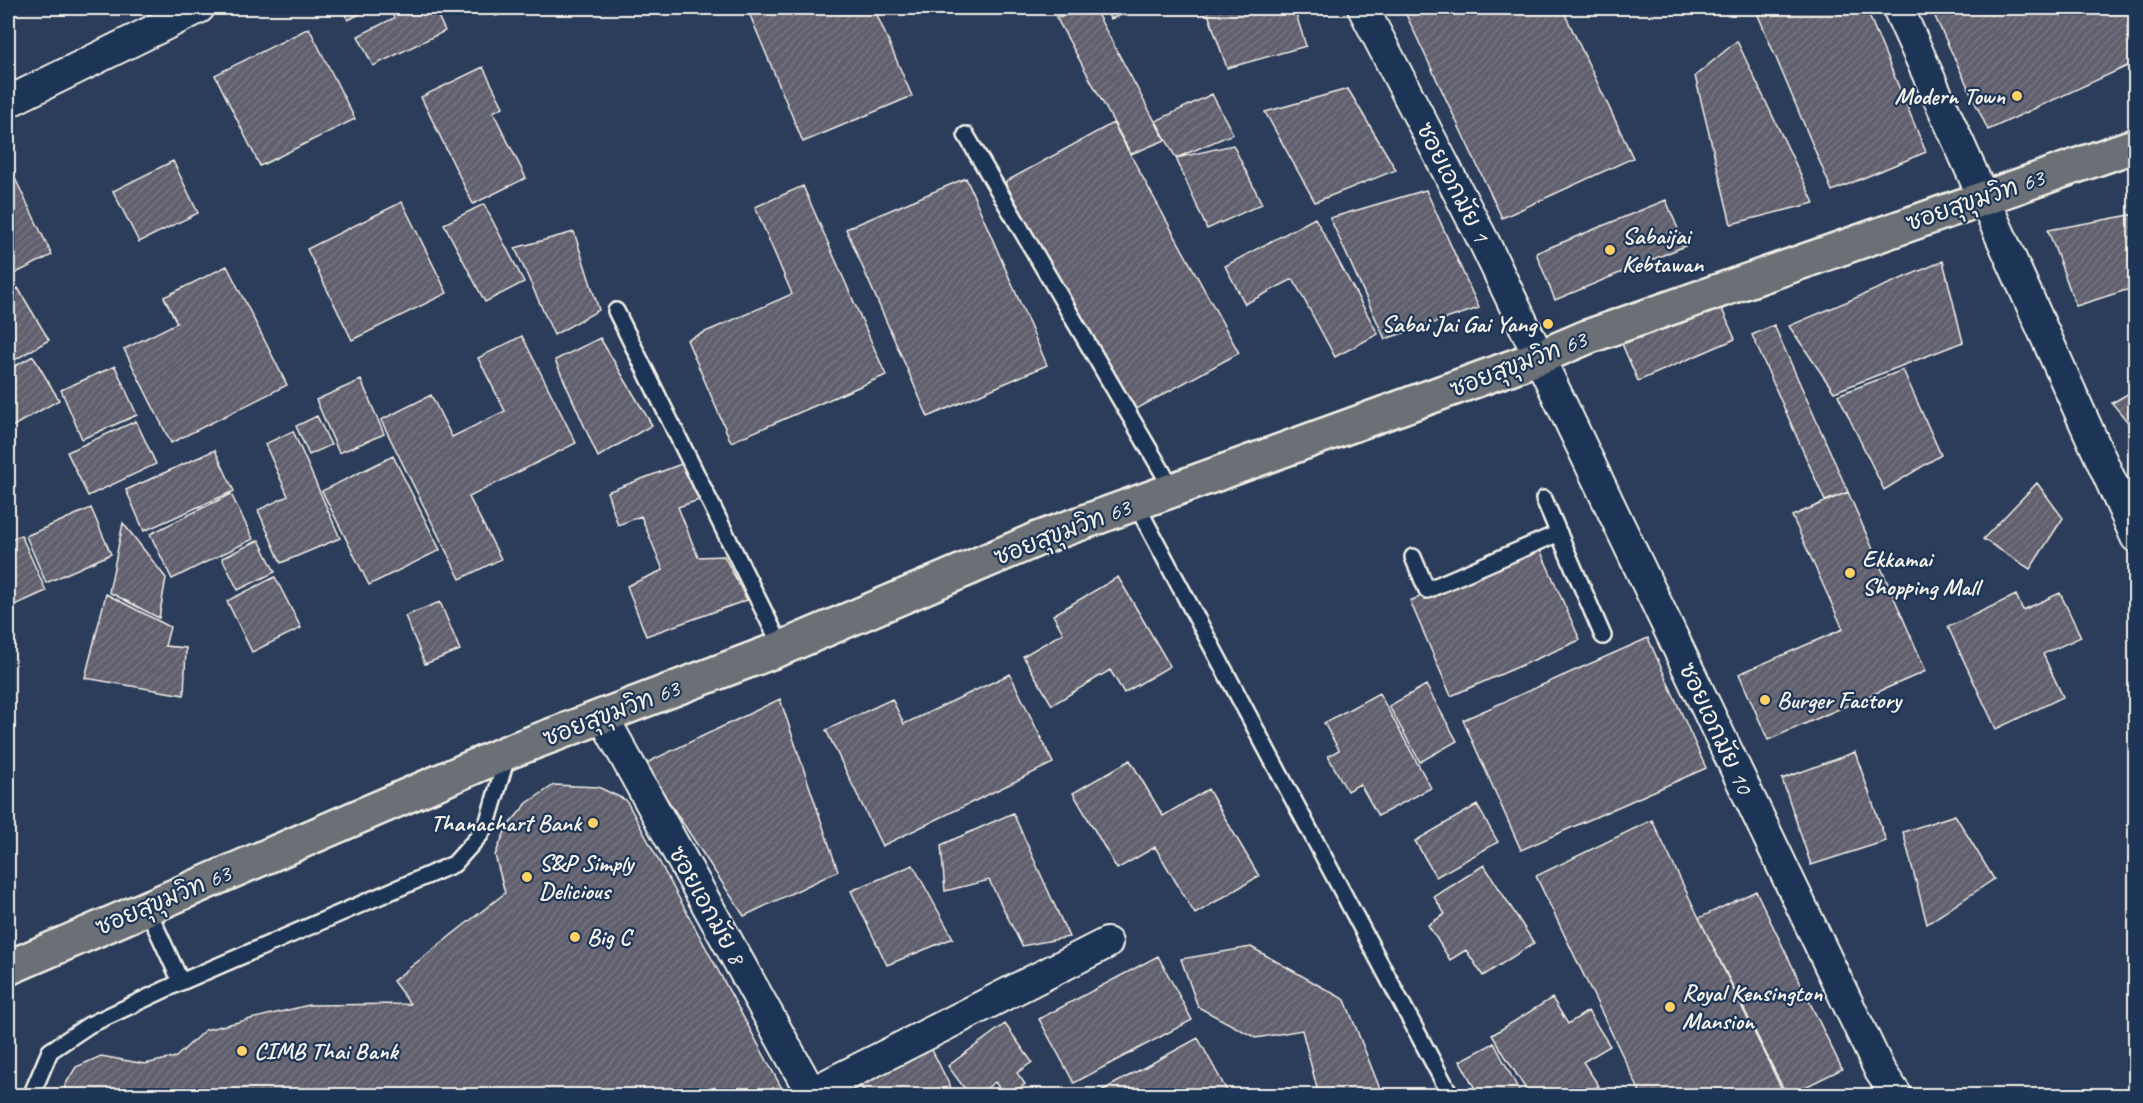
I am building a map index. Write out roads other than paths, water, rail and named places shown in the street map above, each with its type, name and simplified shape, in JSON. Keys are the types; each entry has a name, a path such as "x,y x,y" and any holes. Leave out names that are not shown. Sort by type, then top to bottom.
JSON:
{"main road":[{"name":"ซอยสุขุมวิท 63","path":"8,968 146,906 508,752 782,648 1040,538 1540,357 1587,337 1983,196 2136,145"}],"street":[{"path":"8,102 199,8"},
{"name":"ซอยเอกมัย 1","path":"1363,8 1485,244 1540,357"},
{"path":"1898,8 2136,537"},
{"name":"ซอยเอกมัย 10","path":"1540,357 1880,1071 1897,1095"},
{"name":"ซอยเอกมัย 8","path":"602,715 812,1094"},
{"path":"812,1094 1107,942"}],"lane":[{"path":"966,135 1173,490"},
{"path":"616,311 782,648"},
{"path":"1545,499 1603,636"},
{"path":"1136,504 1451,1095"},
{"path":"1413,557 1427,590 1559,533"},
{"path":"31,1095 50,1052 89,1025 181,982 454,864 480,835 488,821 508,752"},
{"path":"146,906 181,982"}],"place":[{"name":"Modern Town","path":"2017,96"},
{"name":"Sabaijai Kebtawan","path":"1610,250"},
{"name":"Sabai Jai Gai Yang","path":"1548,324"},
{"name":"Ekkamai Shopping Mall","path":"1850,573"},
{"name":"Burger Factory","path":"1765,700"},
{"name":"Thanachart Bank","path":"593,823"},
{"name":"S&P Simply Delicious","path":"527,877"},
{"name":"Big C","path":"575,937"},
{"name":"Royal Kensington Mansion","path":"1670,1007"},
{"name":"CIMB Thai Bank","path":"242,1051"}]}
